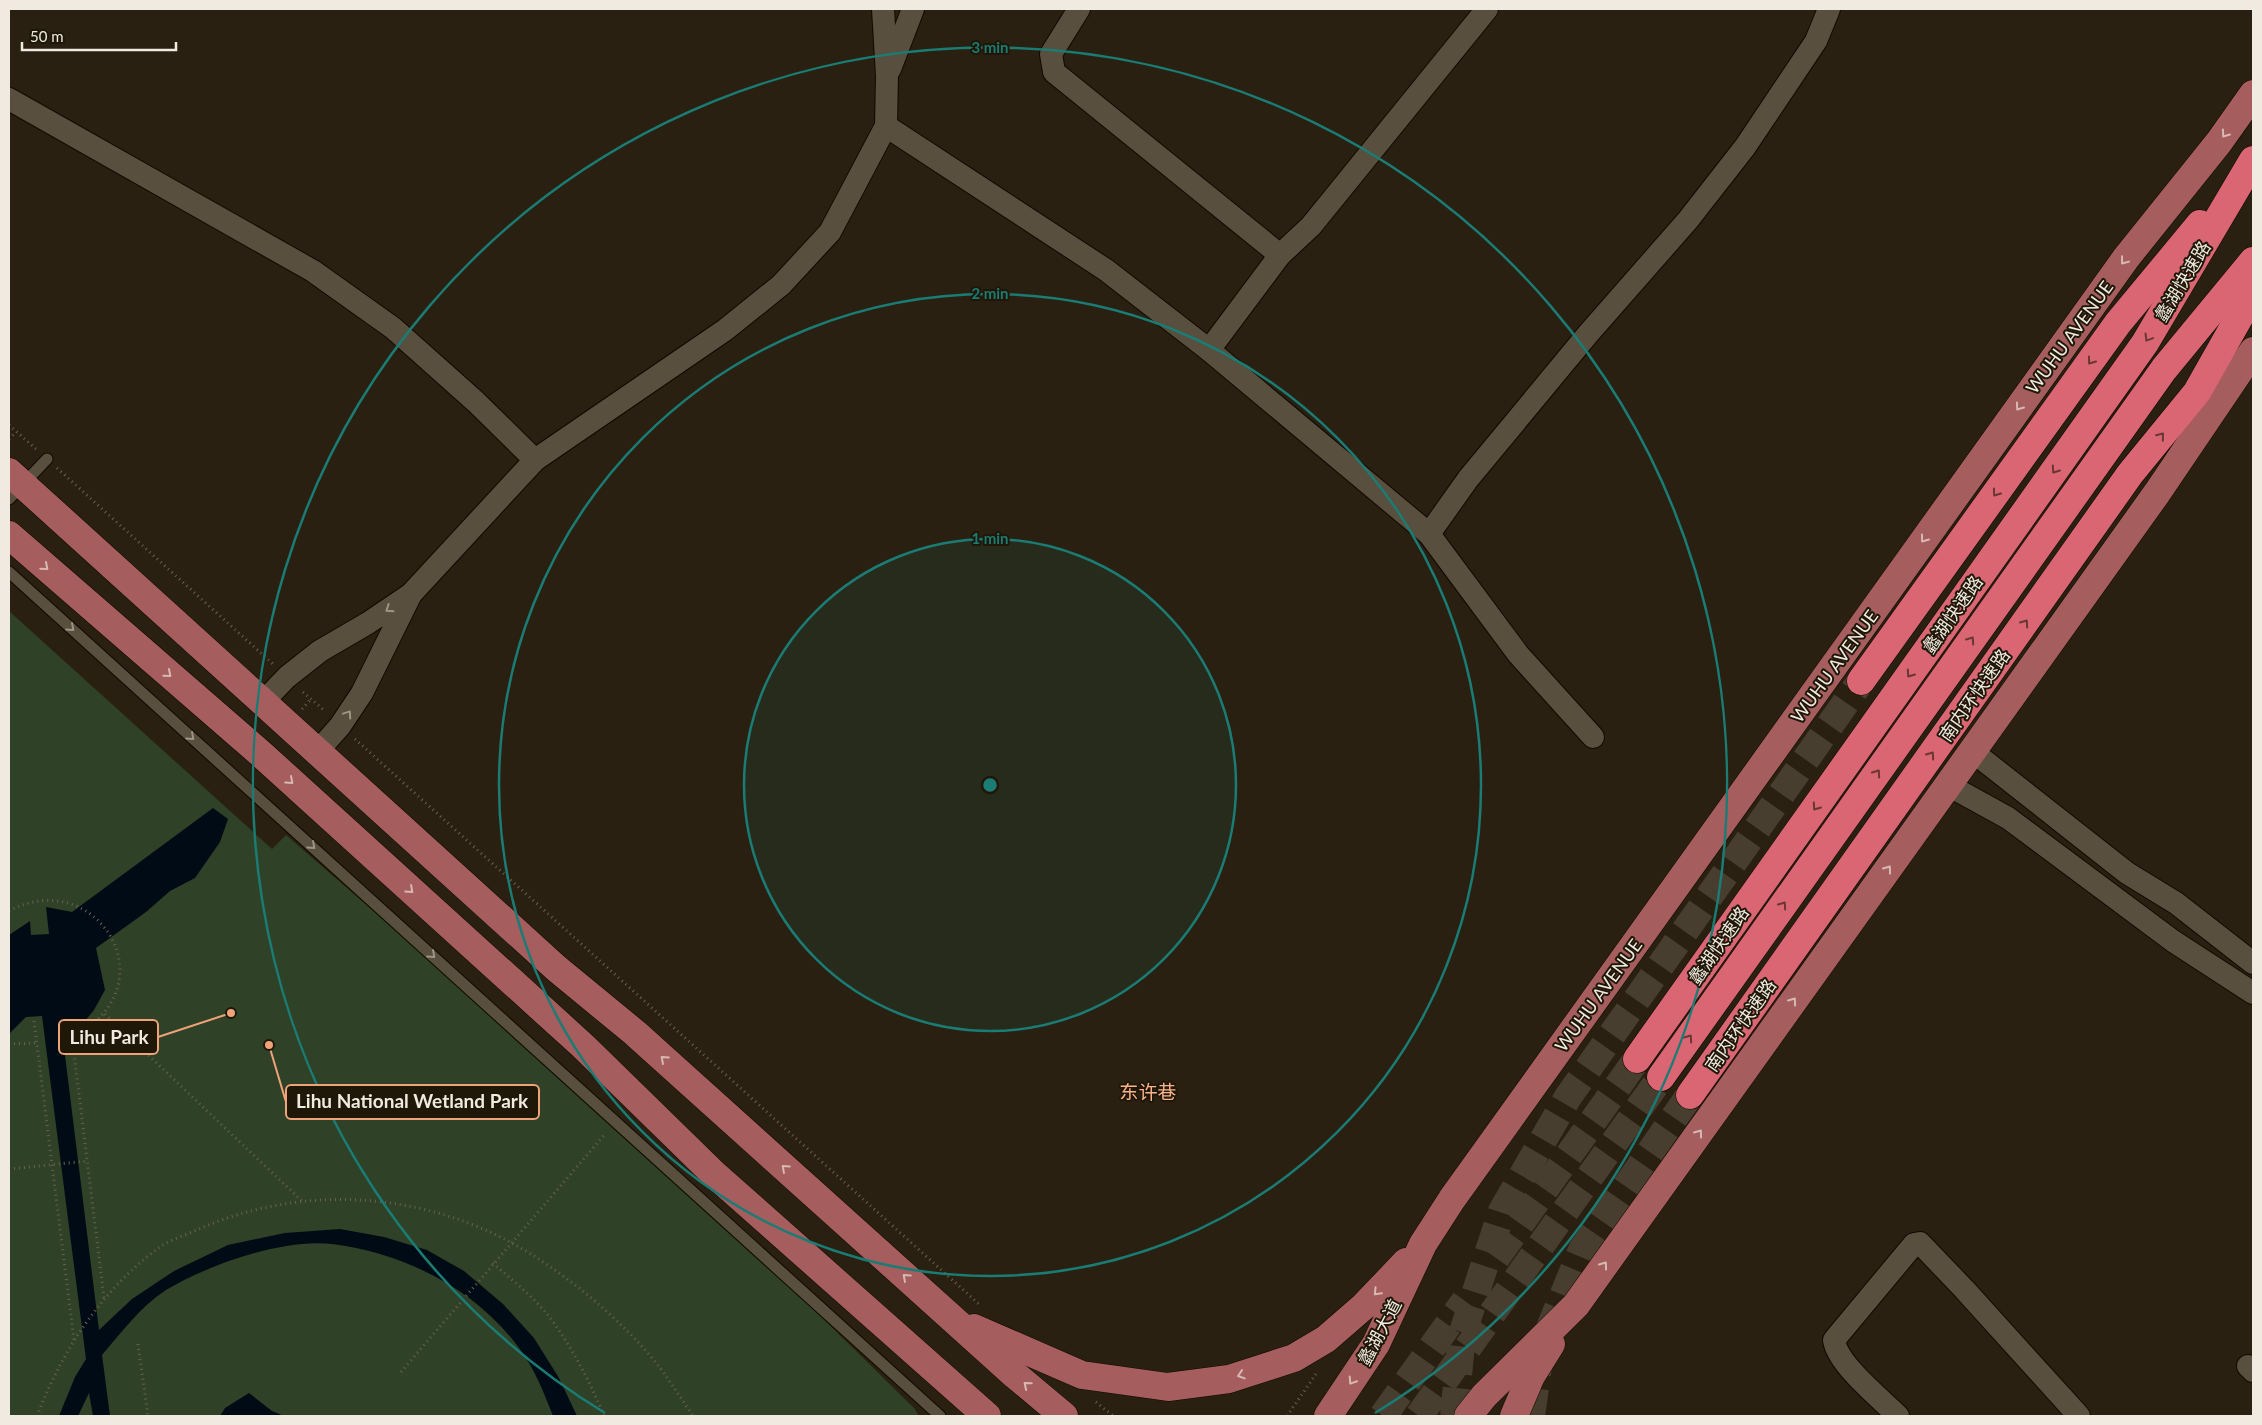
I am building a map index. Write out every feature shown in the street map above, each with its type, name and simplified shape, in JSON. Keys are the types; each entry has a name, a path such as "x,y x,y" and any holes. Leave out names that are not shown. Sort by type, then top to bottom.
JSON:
{"highway":[{"path":"1861,681 2118,323 2253,160"},
{"name":"蠡湖快速路","path":"1637,1059 2145,343 2253,160"},
{"name":"蠡湖快速路","path":"1661,1078 2164,369 2253,262"},
{"name":"南内环快速路","path":"1690,1095 2130,474 2197,392 2253,292"}],"main road":[{"name":"WUHU AVENUE","path":"1423,1244 1464,1182 2126,258 2219,142 2253,94"},
{"path":"1514,1416 1531,1376 1576,1305 2157,493 2253,351"},
{"path":"13,485 262,702 556,968 635,1033 952,1319 1064,1416"},
{"path":"9,534 245,740 583,1046 714,1174 987,1416"},
{"path":"952,1319 1082,1375 1168,1387 1229,1379 1294,1358 1326,1339 1364,1306 1423,1244"},
{"name":"蠡湖大道","path":"1328,1416 1376,1344 1423,1244"},
{"path":"1468,1416 1484,1396 1576,1305"},
{"path":"950,1384 963,1416"}],"street":[{"path":"262,702 286,677 320,651 368,623 411,594 535,460 725,330 781,285 830,232 886,126 887,76 883,9"},
{"path":"887,76 913,9"},
{"path":"1079,9 1051,54 1054,72 1280,255"},
{"path":"1209,350 1280,255 1311,226 1487,9"},
{"path":"1429,534 1468,479 1588,334 1688,220 1745,147 1816,41 1829,9"},
{"path":"9,99 314,271 393,328 476,402 535,460"},
{"path":"886,126 1106,270 1209,350 1429,534 1518,654 1593,737"},
{"path":"317,752 340,726 362,693 411,594"},
{"path":"1972,751 2128,873 2176,903 2253,963"},
{"path":"1948,785 2008,818 2173,942 2253,993"},
{"path":"1898,1416 1846,1363 1835,1349 1834,1340 1898,1261 1914,1244 1920,1243 2078,1416"}],"lane":[{"path":"13,485 47,459"},
{"path":"9,572 940,1416"}],"path":[{"path":"9,425 988,1311"},
{"path":"9,439 16,432"},
{"path":"9,911 20,905 42,900 67,902 82,909 101,923 114,944 120,965 119,985 106,1014 88,1029 72,1038 104,1298"},
{"path":"106,1014 303,1202"},
{"path":"34,1021 74,1340"},
{"path":"9,1044 36,1043"},
{"path":"401,1372 492,1263 616,1121"},
{"path":"9,1169 88,1161"},
{"path":"37,1416 50,1382 74,1340 104,1298 124,1276 160,1247 217,1221 271,1207 330,1198 388,1201 445,1213 510,1242 568,1280 622,1327 659,1367 694,1416"},
{"path":"492,1263 524,1290 550,1317 570,1346 604,1416"},
{"path":"138,1344 148,1416"}],"green space":[{"path":"9,611 272,849 286,835 667,1165 914,1408 919,1416 9,1416"}],"shaded area":[{"path":"213,808 228,819 220,842 195,878 170,891 146,912 96,948 105,990 94,1010 80,1027 62,1031 99,1330 132,1299 174,1271 228,1245 285,1233 340,1229 384,1237 427,1250 464,1271 503,1304 534,1338 559,1378 577,1416 553,1416 543,1390 519,1348 502,1327 482,1308 460,1292 436,1277 386,1256 332,1244 313,1243 291,1245 246,1255 203,1271 157,1296 124,1329 102,1355 110,1416 93,1416 89,1393 78,1416 59,1416 75,1377 86,1359 42,1016 26,1017 9,1034 9,935 30,921 31,935 49,934 46,907 72,912"},
{"path":"249,1393 272,1411 284,1416 220,1416 225,1408"}],"tunnel":[{"path":"1454,1416 1462,1335 1502,1211 1568,1097 1861,681"},
{"path":"1496,1258 1637,1059"},
{"path":"1419,1416 1661,1077"},
{"path":"1531,1416 1540,1352 1582,1250 1690,1095"},
{"path":"1383,1416 1465,1301"}],"place":[{"name":"Lihu Park","path":"231,1013"},
{"name":"Lihu National Wetland Park","path":"269,1045"}],"district":[{"name":"东许巷","path":"1148,1091"}]}
